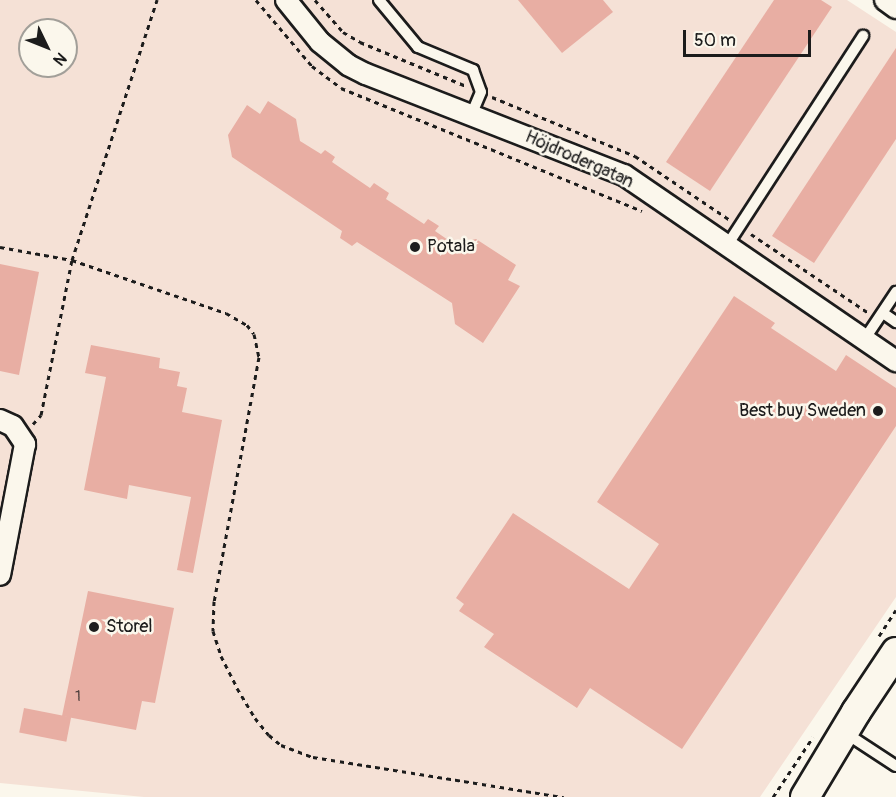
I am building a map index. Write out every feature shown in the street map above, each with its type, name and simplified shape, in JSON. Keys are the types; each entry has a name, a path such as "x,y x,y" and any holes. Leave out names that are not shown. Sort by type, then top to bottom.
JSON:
{"street":[{"name":"Höjdrodergatan","path":"286,0 320,42 348,65 366,75 624,176 896,361"},
{"path":"885,0 896,8"},
{"path":"0,420 13,426 22,437 23,456 0,575"},
{"path":"805,797 843,732 896,652"}],"lane":[{"path":"380,0 418,47 473,70 481,92 471,115"},
{"path":"726,247 863,36"},
{"path":"864,340 896,292"},
{"path":"883,313 896,322"},
{"path":"843,732 896,766"}],"path":[{"path":"22,437 41,415 72,260 157,0"},
{"path":"256,0 312,66 341,88 647,213"},
{"path":"0,247 72,260 226,313 247,325 254,334 259,357 214,601 213,631 221,656 237,688 255,718 269,735 281,745 313,757 564,797"}],"shaded area":[{"path":"0,0 847,0 896,32 896,597 760,797 144,797 0,783"}],"building":[{"path":"518,0 603,0 613,12 562,53"},
{"path":"774,0 821,0 832,7 710,191 666,162"},
{"path":"896,48 896,139 814,263 772,236"},
{"path":"268,101 296,119 300,141 321,154 325,150 335,157 332,162 370,188 374,183 389,193 386,199 424,224 428,219 439,226 435,231 454,244 476,239 516,265 508,280 520,286 483,343 455,324 452,303 357,242 352,246 340,238 342,231 232,157 228,135 247,105 260,114"},
{"path":"0,264 39,272 19,375 0,371"},
{"path":"734,296 775,323 771,328 836,371 846,355 896,388 896,426 682,749 590,688 577,708 484,647 494,634 459,611 464,604 456,598 513,513 629,589 659,544 597,502"},
{"path":"91,345 160,358 159,368 180,372 177,386 187,388 182,412 222,420 193,573 177,570 191,497 129,485 127,499 84,490 106,377 85,373"},
{"path":"88,591 174,608 155,703 142,701 136,730 62,716"},
{"path":"24,708 71,717 66,742 19,733"}],"place":[{"name":"Potala","path":"415,247"},
{"name":"Best buy Sweden","path":"878,411"},
{"name":"Storel","path":"94,627"}]}
